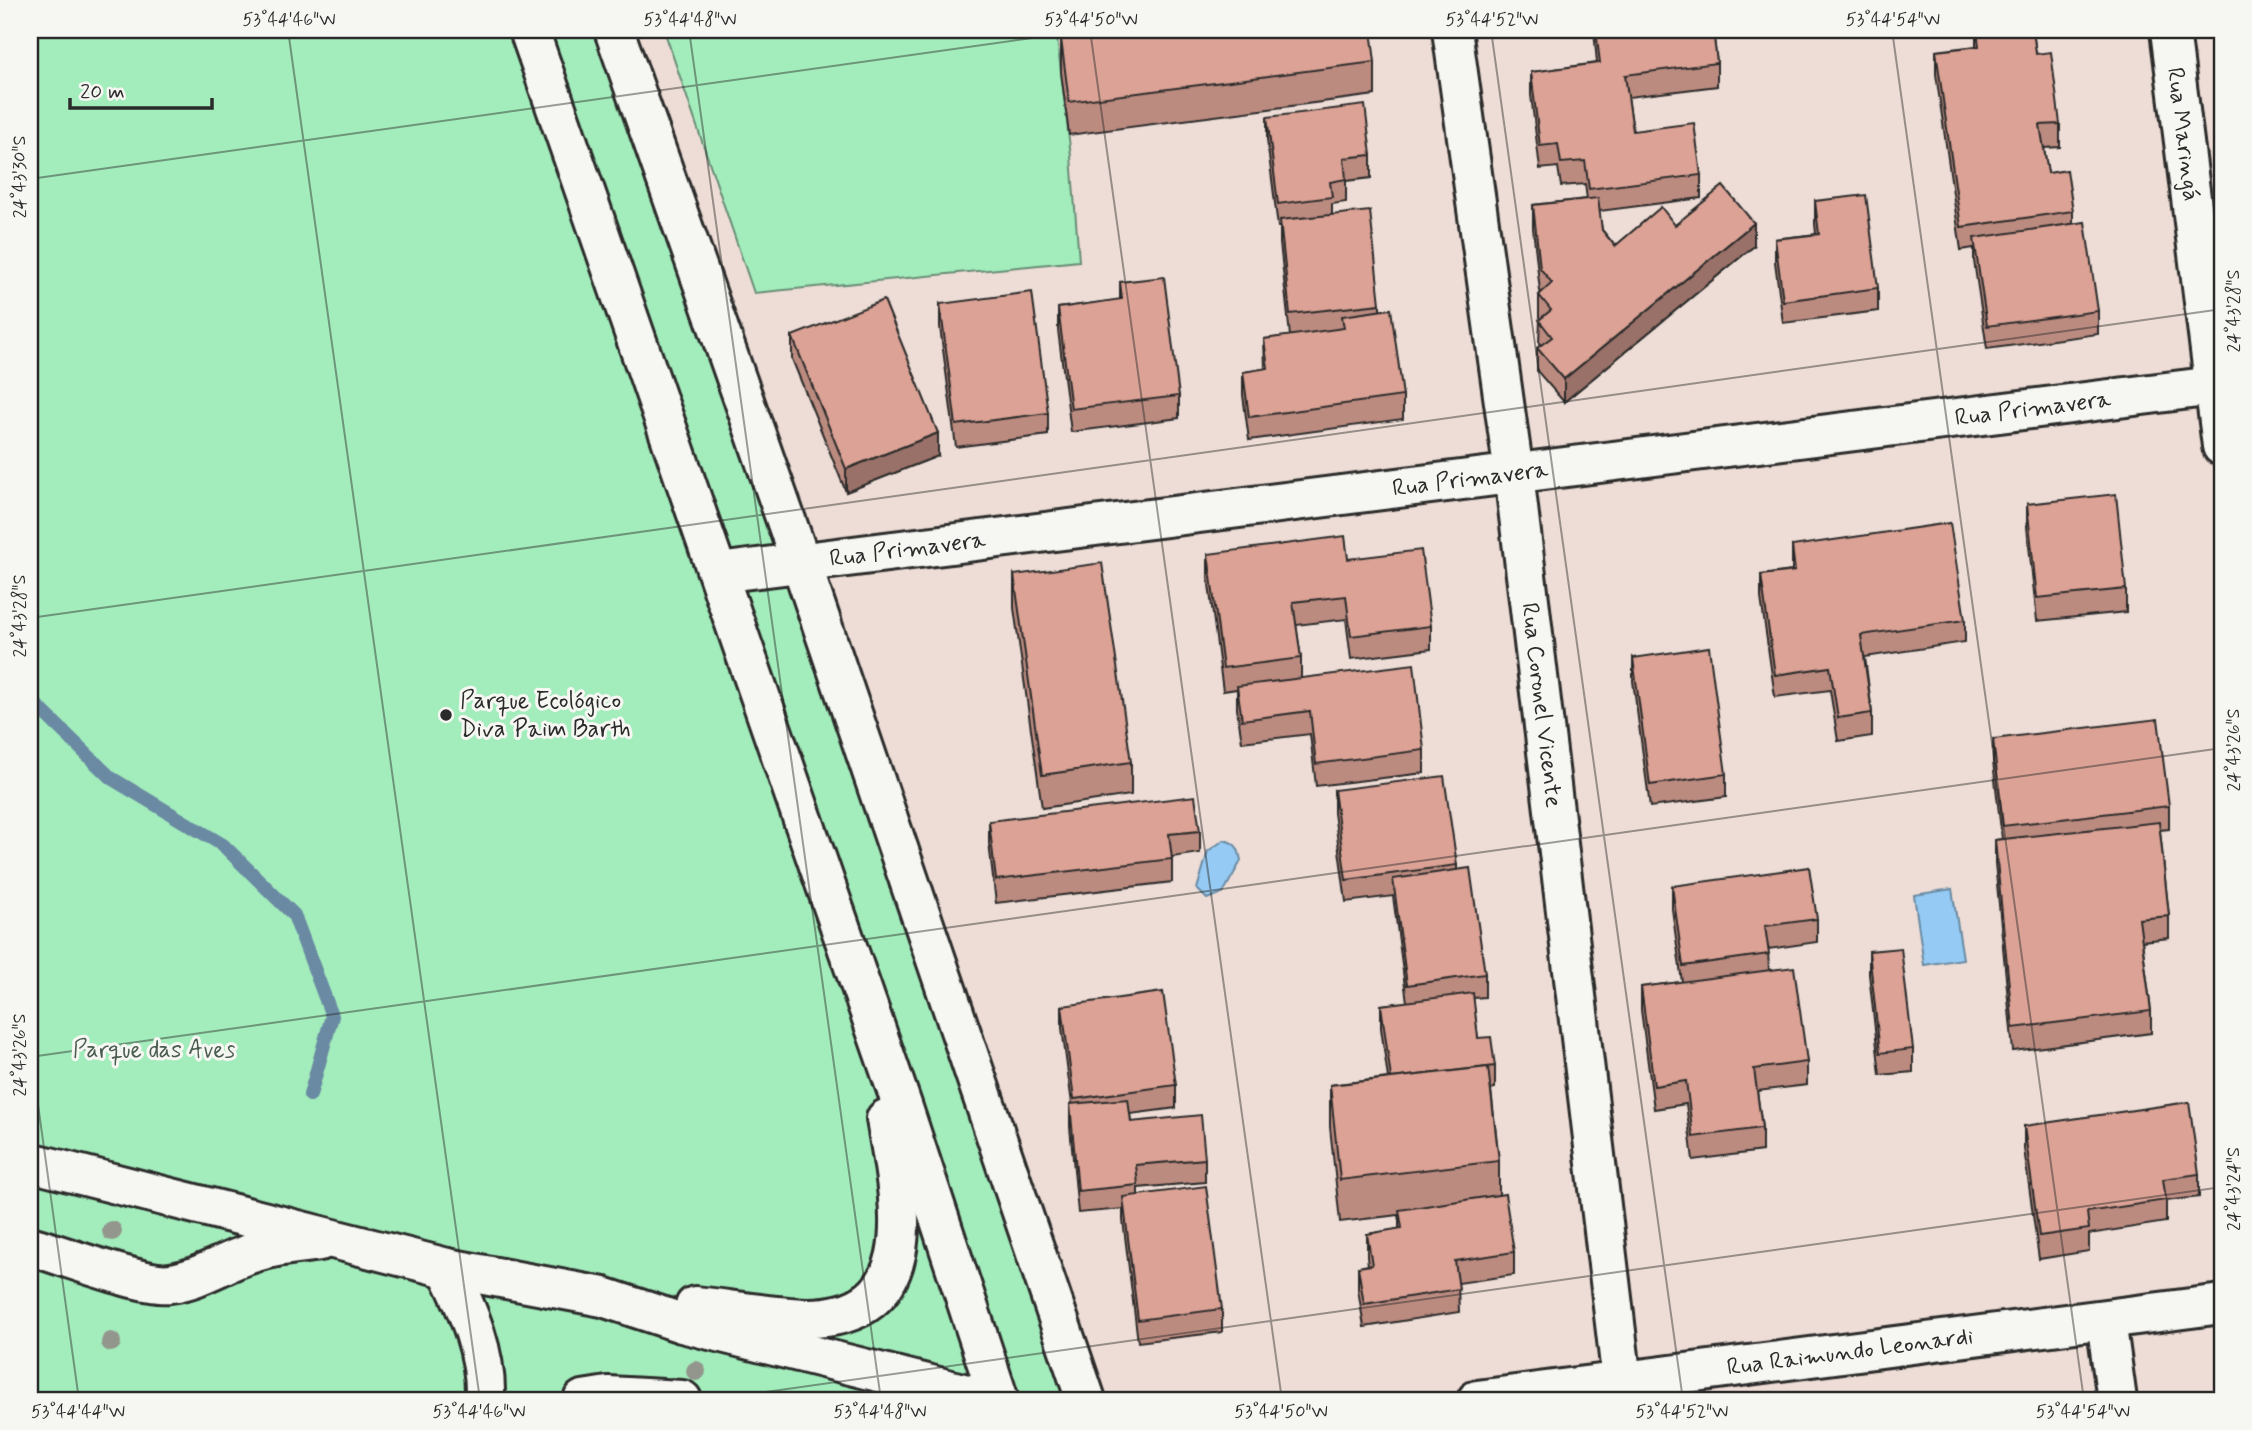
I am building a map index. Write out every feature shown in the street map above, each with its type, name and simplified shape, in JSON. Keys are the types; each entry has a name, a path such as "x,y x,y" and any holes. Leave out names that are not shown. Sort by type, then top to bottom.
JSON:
{"street":[{"path":"529,30 719,573 999,1400"},
{"path":"614,30 802,563 1086,1400"},
{"name":"Rua Coronel Vicente","path":"1452,30 1514,474 1622,1382"},
{"name":"Rua Maringá","path":"2169,30 2219,385 2222,446"},
{"name":"Rua Primavera","path":"719,573 2219,385"},
{"path":"30,1163 447,1268 603,1297 809,1318 847,1312 868,1303 886,1285 896,1266 899,1217 894,1167 868,1014"},
{"path":"30,1245 135,1278 168,1284 204,1275 243,1256 287,1245 333,1240"},
{"path":"447,1268 474,1328 486,1380 485,1400"},
{"path":"603,1297 682,1323 991,1400"},
{"name":"Rua Raimundo Leonardi","path":"1477,1400 2222,1304"},
{"path":"2106,1320 2117,1400"},
{"path":"583,1400 608,1396 682,1400"}],"green space":[{"name":"Parque Ecológico Diva Paim Barth","path":"30,30 635,30 1089,1400 30,1400"},
{"path":"664,30 1056,30 1071,156 1079,261 754,293"}],"water":[{"path":"1224,840 1237,847 1241,861 1223,893 1207,899 1197,889 1208,851"},
{"path":"1952,889 1963,959 1924,965 1914,895"}],"building":[{"path":"1128,30 1371,30 1375,62 1069,102 1061,39"},
{"path":"1596,30 1713,30 1717,63 1625,75 1633,131 1694,123 1701,175 1589,189 1585,161 1561,163 1558,144 1540,146 1531,72 1600,63"},
{"path":"1977,30 2033,30 2036,54 2051,52 2060,124 2040,125 2048,173 2067,170 2073,211 1961,227 1936,51 1979,46"},
{"path":"1365,105 1371,155 1344,158 1346,179 1330,182 1332,197 1278,204 1267,117"},
{"path":"1723,186 1754,223 1564,379 1537,348 1552,337 1539,320 1551,310 1539,295 1552,283 1540,268 1533,205 1598,198 1602,230 1615,246 1661,207 1675,225"},
{"path":"1866,195 1878,288 1783,301 1775,239 1819,234 1815,201"},
{"path":"1370,211 1380,304 1290,314 1280,220"},
{"path":"2085,222 2098,311 1987,326 1974,238"},
{"path":"1164,277 1179,396 1071,409 1058,308 1122,299 1120,282"},
{"path":"1032,292 1048,413 956,425 940,304"},
{"path":"884,300 938,433 846,469 792,336"},
{"path":"1391,309 1403,396 1249,417 1243,372 1268,368 1264,339 1344,328 1342,316"},
{"path":"2116,494 2126,589 2037,598 2027,504"},
{"path":"1950,523 1965,620 1861,635 1872,713 1838,718 1830,667 1775,675 1761,575 1795,571 1792,546"},
{"path":"1345,536 1348,559 1421,550 1431,626 1351,636 1346,596 1293,602 1301,658 1223,668 1208,554"},
{"path":"1102,563 1131,762 1042,775 1014,575"},
{"path":"1709,647 1726,774 1650,785 1633,658"},
{"path":"1414,664 1424,750 1316,764 1310,711 1242,720 1237,686"},
{"path":"2158,719 2169,806 2003,826 1993,739"},
{"path":"1444,776 1457,865 1346,880 1334,790"},
{"path":"1195,796 1200,831 1169,834 1172,859 996,880 989,821"},
{"path":"2159,822 2169,916 2139,919 2151,1011 2013,1028 1995,840"},
{"path":"1809,867 1817,919 1765,926 1769,954 1683,966 1672,886"},
{"path":"1470,868 1485,974 1407,985 1393,879"},
{"path":"1901,948 1913,1049 1880,1053 1869,951"},
{"path":"1794,967 1807,1062 1754,1069 1762,1128 1693,1137 1686,1081 1654,1086 1641,987"},
{"path":"1163,992 1176,1085 1074,1099 1062,1006"},
{"path":"1473,993 1478,1038 1491,1037 1495,1066 1391,1078 1381,1005"},
{"path":"1488,1067 1499,1161 1340,1180 1330,1085"},
{"path":"1128,1099 1131,1122 1201,1115 1205,1159 1136,1165 1138,1185 1078,1191 1070,1104"},
{"path":"2189,1102 2199,1174 2163,1179 2166,1200 2087,1212 2089,1229 2039,1236 2024,1126"},
{"path":"1206,1186 1222,1309 1138,1320 1123,1197"},
{"path":"1505,1194 1514,1252 1455,1261 1459,1289 1364,1304 1358,1267 1372,1265 1367,1234 1402,1228 1399,1210"}],"waterway":[{"path":"30,699 111,778 223,845 294,915 332,1016 310,1095"}],"place":[{"name":"Parque Ecológico Diva Paim Barth","path":"446,715"}],"park label":[{"name":"Parque das Aves","path":"154,1050"}]}
